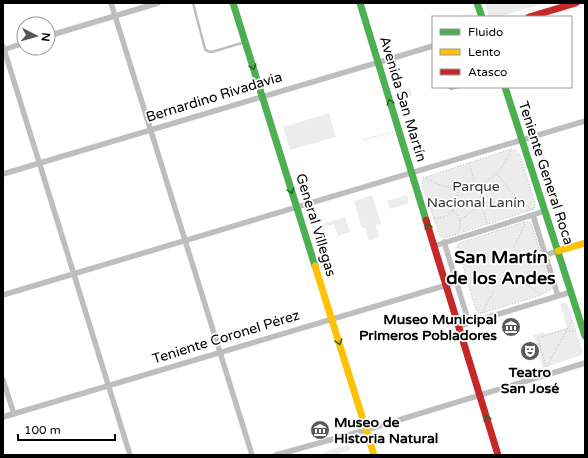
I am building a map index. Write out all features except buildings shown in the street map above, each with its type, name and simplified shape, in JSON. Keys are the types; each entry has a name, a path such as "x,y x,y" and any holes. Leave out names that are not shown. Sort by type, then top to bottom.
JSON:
{"main road":[{"name":"General Villegas","path":"233,3 374,455"},
{"name":"Avenida San Martín","path":"360,3 498,455"},
{"path":"478,3 482,16"},
{"path":"532,16 576,3"},
{"name":"Teniente General Roca","path":"505,88 585,336"},
{"path":"558,251 585,243"}],"street":[{"path":"111,3 252,455"},
{"path":"56,34 158,3"},
{"path":"16,45 3,48 130,455"},
{"name":"Bernardino Rivadavia","path":"3,174 432,46"},
{"path":"3,295 585,121"},
{"path":"434,246 489,229 533,212 545,211"},
{"path":"533,212 558,296"},
{"path":"444,242 469,323"},
{"path":"546,255 558,251"},
{"name":"Teniente Coronel Pérez","path":"3,418 456,282"},
{"path":"459,326 571,292"},
{"path":"276,455 366,430 585,363"},
{"path":"3,380 14,414"}],"lane":[{"path":"193,3 205,49 212,52 245,42"}],"path":[{"path":"363,140 399,130"},
{"path":"425,176 437,184 458,187 476,185 491,179 497,174 507,160 511,149"},
{"path":"511,149 425,176 422,182 433,218 439,234 442,237 445,238 459,233 489,229 527,222 530,222 532,226 551,287 548,292 541,295 482,313 477,312 475,307 457,246 459,243 489,229 533,212 535,203 520,155 516,150 511,149"},
{"path":"469,162 476,188"},
{"path":"497,174 511,192 533,212"},
{"path":"433,218 445,217 453,210 458,187"},
{"path":"480,199 489,229"},
{"path":"460,221 470,212 482,207 506,204 524,204"},
{"path":"453,210 460,221 459,233"},
{"path":"514,247 527,222"},
{"path":"522,281 541,295"},
{"path":"482,313 494,290"},
{"path":"567,329 538,338 546,366 566,331 567,329 572,319"},
{"path":"566,331 576,332"}],"green space":[{"path":"485,3 545,3 501,16 489,16"},
{"path":"410,88 412,96 399,100 397,92"},
{"path":"329,113 336,137 290,150 283,127"},
{"name":"Parque Nacional Lanín","path":"511,149 516,150 520,155 535,203 534,209 445,238 440,236 422,185 423,178"},
{"path":"372,195 381,224 376,225 379,237 369,241 365,228 362,228 354,201"},
{"path":"407,195 409,203 390,209 387,201"},
{"path":"345,217 350,232 338,236 334,224 315,230 314,227"},
{"path":"524,222 530,222 532,226 551,287 550,290 541,295 478,313 457,246 459,243"},
{"path":"565,302 569,307 582,353 579,356 543,368 533,335 544,332 545,334 567,328 560,304"},
{"path":"348,444 350,450 335,455 325,455 324,452"}],"traffic: fast":[{"path":"233,3 315,266"},
{"path":"360,3 426,220"},
{"path":"477,3 482,16"},
{"path":"505,88 585,336"}],"traffic: slow":[{"path":"558,251 585,243"},
{"path":"315,266 374,455"}],"traffic: jam":[{"path":"532,16 576,3"},
{"path":"426,220 498,455"}],"place":[{"name":"Museo Municipal Primeros Pobladores","path":"511,327"},
{"name":"Teatro San José","path":"530,351"},
{"name":"Museo de Historia Natural","path":"320,430"}],"district":[{"name":"San Martín de los Andes","path":"501,267"}]}
